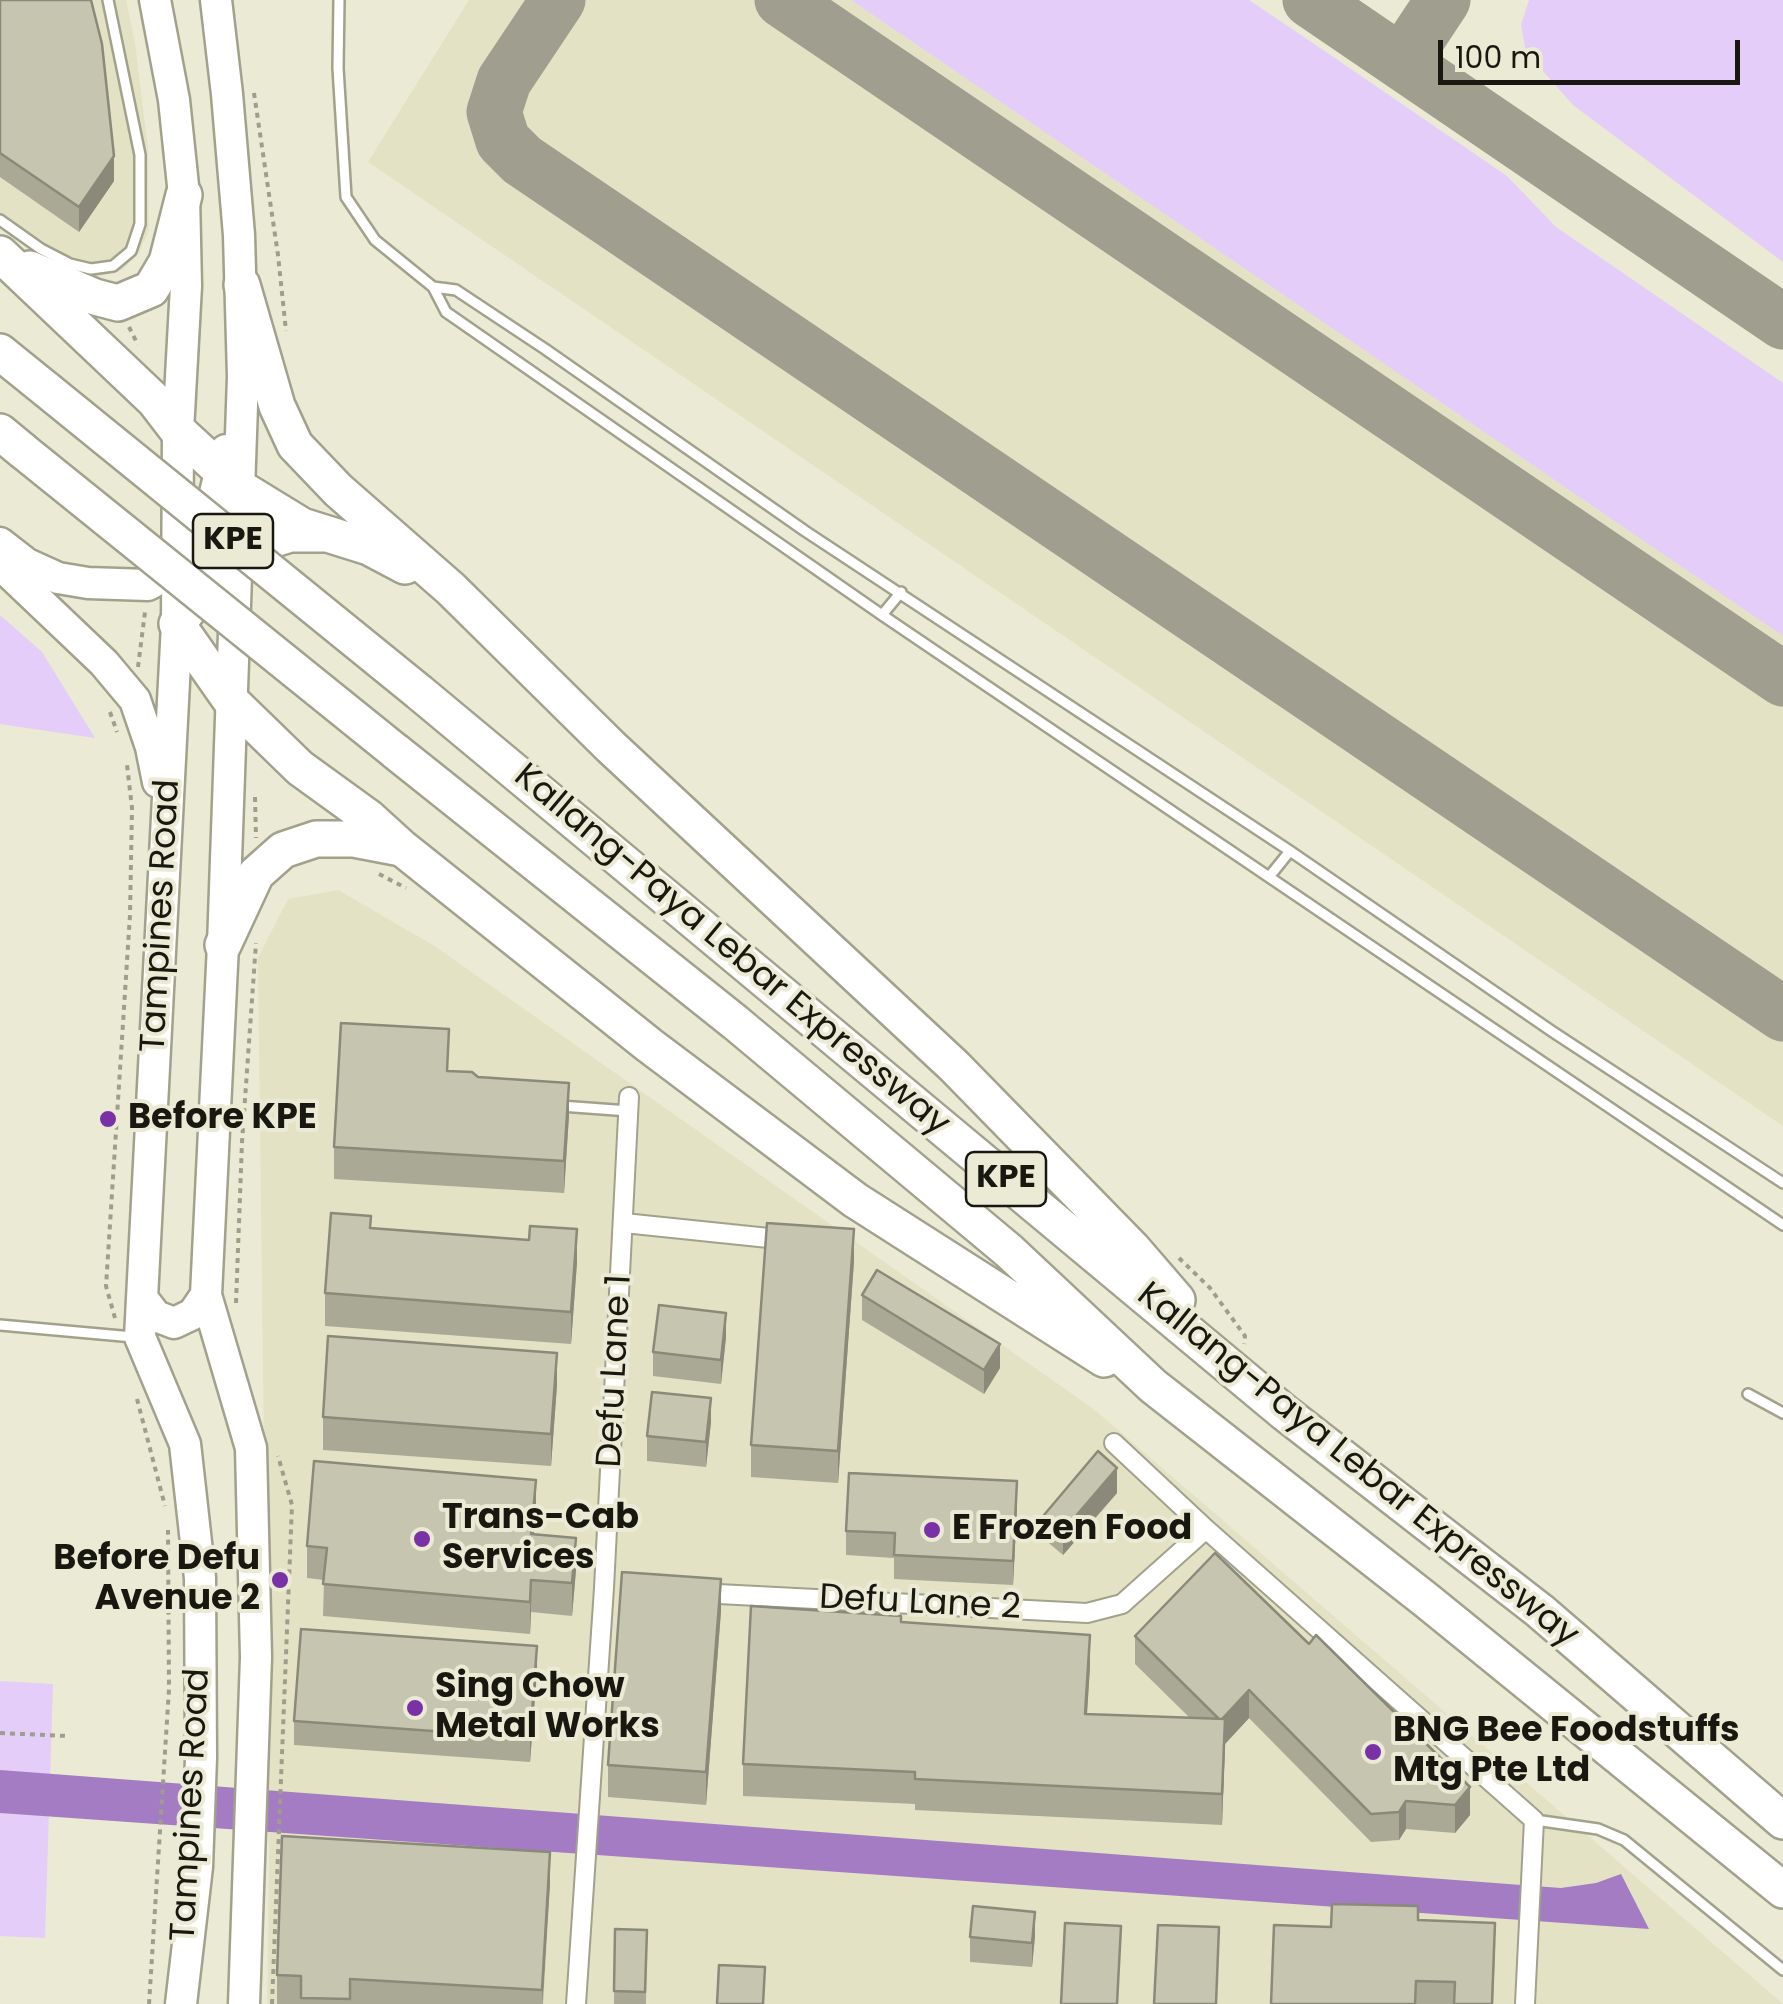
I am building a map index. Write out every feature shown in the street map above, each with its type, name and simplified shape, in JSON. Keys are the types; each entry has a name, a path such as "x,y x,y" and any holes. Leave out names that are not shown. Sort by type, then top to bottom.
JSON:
{"highway":[{"path":"3,256 94,297 118,302 151,289 167,262 184,195"},
{"path":"3,256 230,480 284,516 321,534 369,547 451,589"},
{"path":"242,285 277,406 295,445 338,490 451,589 611,747 954,1066 1133,1248 1241,1374"},
{"name":"Kallang-Paya Lebar Expressway","path":"0,352 772,984 1340,1458 1540,1612 1783,1821"},
{"name":"Kallang-Paya Lebar Expressway","path":"0,432 736,1023 1009,1251 1154,1386 1426,1600 1783,1890"},
{"path":"321,534 290,534 252,546 212,580 177,624 231,701 300,768 369,818 649,1045 855,1200 1092,1352 1154,1386"},
{"path":"240,943 256,874 283,850 316,839 402,848"}],"main road":[{"name":"Tampines Road","path":"156,0 174,100 184,195 186,286 178,431 177,624 140,1337 186,1444 200,1578 197,1868 181,2004"},
{"path":"0,543 28,564 58,578 148,585 177,568 194,546 230,480 236,390 243,377 242,285 228,94 216,0"},
{"name":"Tampines Road","path":"230,480 236,559 231,701 240,943 206,1295 251,1448 256,1657 267,1764 263,1868 244,2004"},
{"path":"0,564 104,663 135,700 151,747 166,826"},
{"path":"142,1298 156,1316 174,1322 193,1314 206,1295"}],"street":[{"name":"Defu Lane 1","path":"576,2004 604,1588 629,1104"},
{"path":"624,1224 808,1243"},
{"path":"1114,1443 1534,1820 1525,2004"},
{"name":"Defu Lane 2","path":"684,1592 1087,1613 1122,1604 1206,1529"},
{"path":"604,1588 624,1589"}],"lane":[{"path":"0,220 70,264 91,269 113,266 130,251 140,224 140,155 108,0"},
{"path":"339,0 338,68 346,197 375,240 433,287 446,312 882,616 1783,1225"},
{"path":"433,287 456,290 545,348 805,530 1783,1184"},
{"path":"531,370 545,348"},
{"path":"882,616 901,592"},
{"path":"1269,877 1290,851"},
{"path":"554,1106 629,1104"},
{"path":"0,1324 140,1337"},
{"path":"1748,1394 1783,1414"},
{"path":"1534,1820 1610,1832 1624,1840 1783,1970"}],"path":[{"path":"251,76 286,332"},
{"path":"118,302 141,352"},
{"path":"369,868 412,891"},
{"path":"235,1314 242,1142 240,943"},
{"path":"0,1732 68,1736"},
{"path":"149,2004 164,1754"},
{"path":"267,1764 263,1868 272,2004"}],"shaded area":[{"path":"0,0 126,0 148,148 149,230 139,253 123,270 92,278 66,273 0,226"},
{"path":"469,0 851,0 1783,636 1783,1126 368,162"},
{"path":"851,0 1249,0 1329,54 1507,176 1556,227 1783,383 1783,636"},
{"path":"1529,0 1783,0 1783,262 1573,105 1526,52 1521,25"},
{"path":"0,615 42,652 95,738 0,724"},
{"path":"338,890 433,945 1095,1410 1783,2004 267,2004 269,1861 258,958 288,899"},
{"path":"0,1681 53,1684 45,1938 0,1936"},
{"path":"0,1770 1561,1888 1596,1883 1621,1874 1649,1929 0,1813"}],"building":[{"path":"0,0 91,0 102,44 114,156 79,207 0,153"},
{"path":"341,1023 449,1029 447,1071 569,1083 564,1161 334,1147"},
{"path":"331,1213 371,1216 370,1228 529,1240 530,1226 577,1229 571,1312 325,1293"},
{"path":"767,1223 854,1229 838,1451 751,1445"},
{"path":"877,1270 1000,1344 984,1370 862,1295"},
{"path":"659,1305 726,1313 721,1360 653,1352"},
{"path":"328,1336 557,1353 551,1434 323,1417"},
{"path":"652,1392 711,1398 706,1442 647,1436"},
{"path":"1098,1451 1117,1468 1063,1531 1044,1515"},
{"name":"Trans-Cab Services","path":"314,1461 536,1480 531,1534 576,1538 572,1583 531,1580 530,1602 323,1584 327,1548 307,1546"},
{"name":"E Frozen Food","path":"849,1473 1017,1481 1013,1561 894,1555 895,1533 846,1531"},
{"path":"1215,1553 1309,1644 1316,1635 1470,1787 1455,1805 1406,1801 1399,1812 1371,1814 1249,1690 1219,1719 1135,1636"},
{"path":"622,1572 721,1579 706,1772 608,1765"},
{"path":"751,1606 901,1616 901,1622 1090,1635 1085,1714 1225,1719 1222,1794 915,1779 915,1772 743,1764"},
{"name":"Sing Chow Metal Works","path":"301,1629 537,1646 530,1738 294,1721"},
{"path":"282,1836 550,1852 542,1990 350,1979 350,1999 301,1998 301,1976 277,1975"},
{"path":"1332,1904 1418,1906 1418,1920 1495,1923 1492,2004 1454,2004 1455,1982 1416,1981 1415,2004 1271,2004 1274,1925 1331,1927"},
{"path":"973,1906 1035,1912 1032,1943 970,1937"},
{"path":"1065,1923 1121,1926 1117,2004 1061,2004"},
{"path":"1158,1925 1219,1927 1216,2004 1154,2004"},
{"path":"615,1929 647,1930 645,1992 614,1991"},
{"path":"719,1965 765,1967 763,2004 717,2004"}],"taxiway":[{"path":"558,0 504,81 494,112 503,141 522,160 1783,1014"},
{"path":"782,0 1783,679"},
{"path":"1310,0 1783,322"},
{"path":"1402,62 1443,0"}],"place":[{"name":"Before KPE","path":"108,1119"},
{"name":"E Frozen Food","path":"932,1530"},
{"name":"Trans-Cab Services","path":"422,1539"},
{"name":"Before Defu Avenue 2","path":"280,1580"},
{"name":"Sing Chow Metal Works","path":"415,1708"},
{"name":"BNG Bee Foodstuffs Mtg Pte Ltd","path":"1373,1752"}]}
